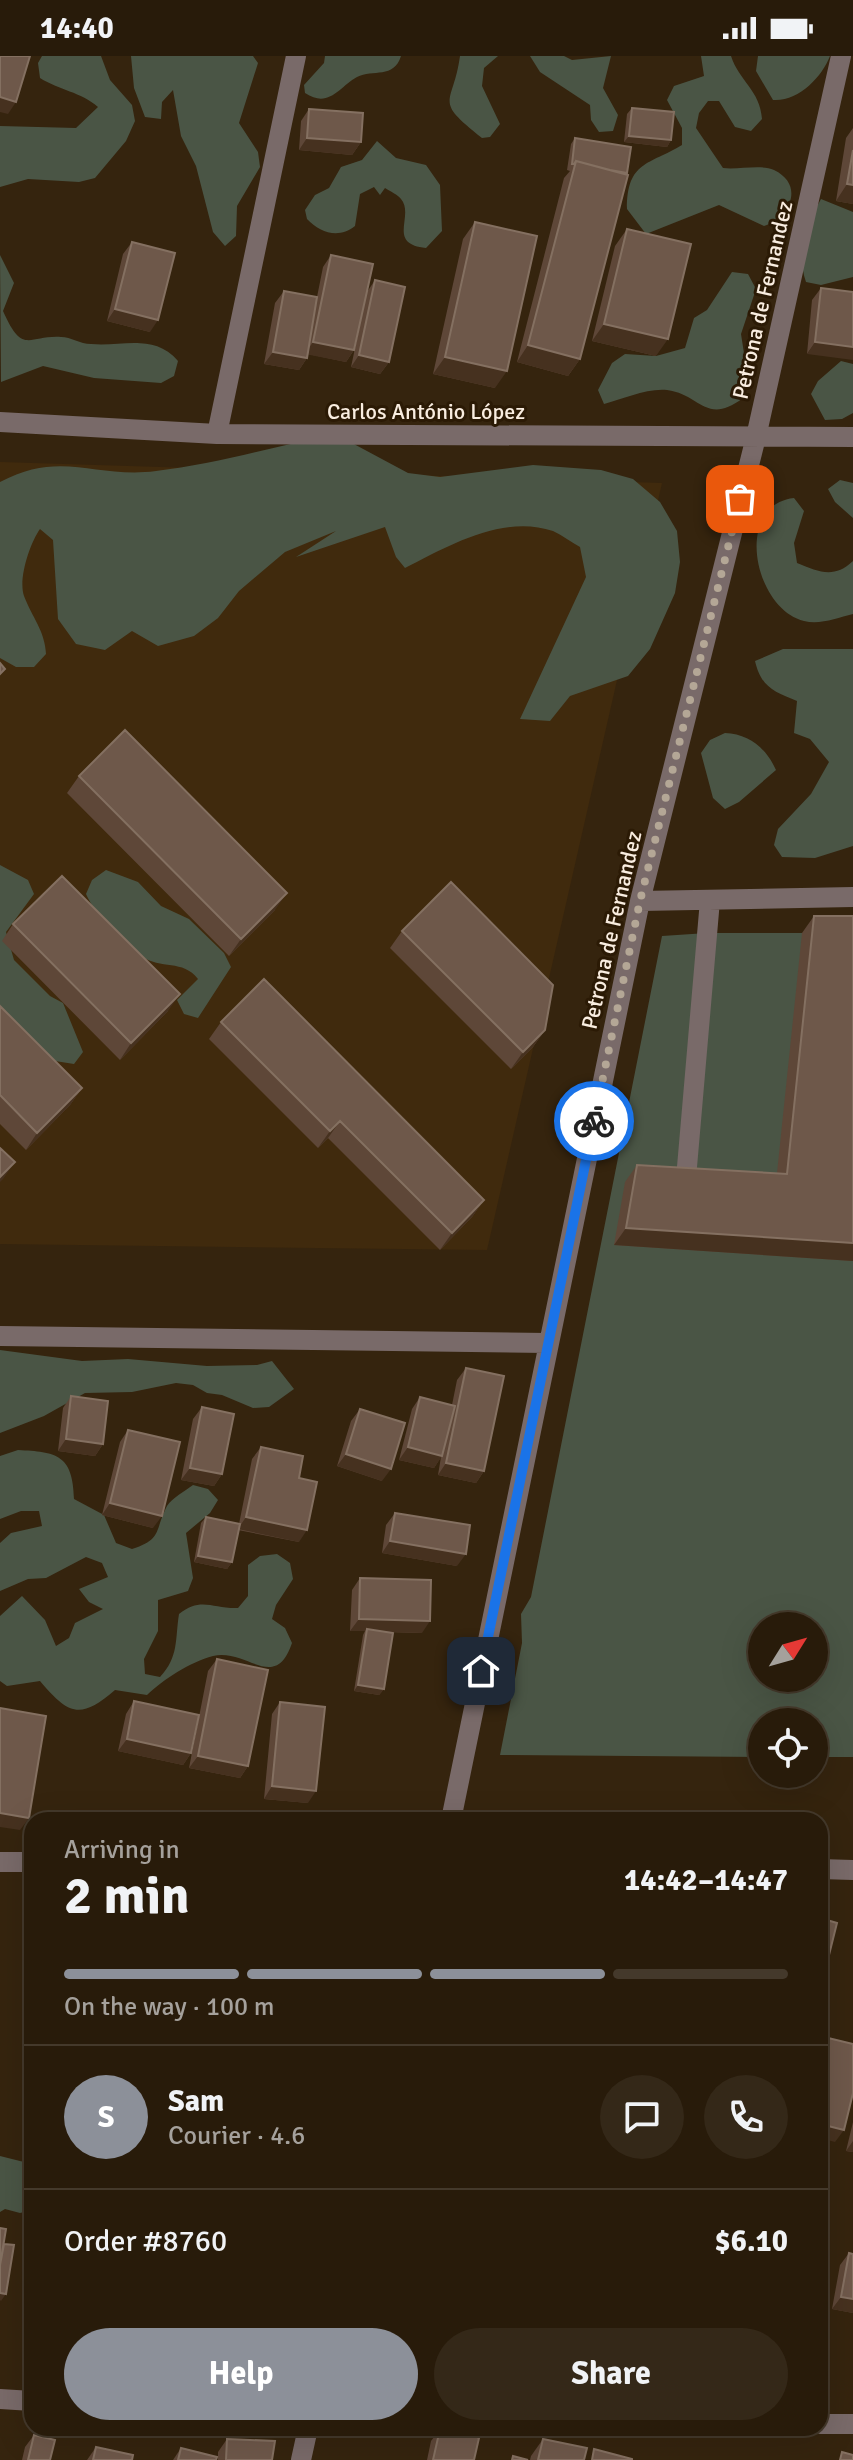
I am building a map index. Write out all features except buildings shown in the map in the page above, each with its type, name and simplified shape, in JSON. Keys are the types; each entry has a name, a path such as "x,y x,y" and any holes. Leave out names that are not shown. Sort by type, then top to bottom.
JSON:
{"street":[{"path":"217,434 296,56"},
{"name":"Petrona de Fernandez","path":"453,1812 640,901 756,437 841,56"},
{"name":"Carlos António López","path":"0,422 217,434 853,437"},
{"path":"640,901 853,897"},
{"path":"687,1167 710,900"},
{"path":"0,1336 547,1343"},
{"path":"0,1862 24,1862"},
{"path":"828,1869 853,1870"},
{"path":"0,2399 24,2400"},
{"path":"828,2424 853,2424"},
{"path":"301,2460 306,2436"}],"shaded area":[{"path":"0,462 662,483 487,1250 0,1244"}],"green space":[{"path":"42,56 101,56 110,80 132,105 135,121 126,141 95,178 79,182 28,179 0,187 0,126 76,128 98,107 40,78 38,63"},
{"path":"131,56 253,56 258,63 239,123 258,152 260,167 237,206 236,236 225,246 213,232 196,166 181,136 173,90 162,102 161,119 145,117 134,88"},
{"path":"325,56 401,56 388,71 357,77 333,95 321,99 305,93 304,85 324,63"},
{"path":"460,56 498,56 484,68 482,86 500,124 490,137 482,138 451,108"},
{"path":"530,56 564,56 572,60 611,56 603,88 618,115 613,131 599,132 591,120 590,105 540,72"},
{"path":"701,56 731,56 757,100 762,119 751,131 735,127 719,101 708,101 699,113 696,128 723,168 763,167 784,176 791,192 790,200 781,216 764,226 719,205 646,234 627,209 631,182 642,166 682,145 682,128 667,100 674,86 704,76"},
{"path":"758,56 830,56 808,87 791,97 773,100 756,71"},
{"path":"377,141 396,158 426,165 440,185 442,231 426,248 407,241 404,235 404,206 400,198 385,188 380,195 374,187 360,194 355,226 349,230 330,233 307,219 305,210 315,195 329,188 341,167 362,160"},
{"path":"821,199 853,212 853,277 821,285 806,282 802,260 807,229"},
{"path":"0,255 14,283 3,311 21,338 61,337 87,344 148,344 169,352 178,361 174,376 161,383 94,378 43,366 1,382"},
{"path":"732,272 748,274 756,289 741,334 746,366 743,398 730,406 711,409 678,393 659,390 604,404 598,390 612,363 625,354 656,356 685,348 694,318 707,310"},
{"path":"841,361 853,364 853,413 842,419 825,420 811,394 818,381"},
{"path":"318,438 352,443 408,473 440,477 533,465 601,470 633,479 660,502 677,531 680,562 675,593 650,649 628,676 570,696 550,721 520,719 586,577 580,547 553,531 534,527 496,529 458,542 405,568 396,557 385,527 296,557 336,531 285,552 239,591 218,618 194,636 158,646 132,631 105,650 76,644 58,619 53,540 40,529 26,561 23,589 41,631 46,654 34,667 16,667 0,658 0,482 42,467 156,471"},
{"path":"840,480 853,483 853,518 835,502 828,489"},
{"path":"794,498 804,511 794,543 797,563 819,571 833,572 853,561 853,614 822,622 804,621 787,613 773,598 763,579 757,558 757,537 763,518 775,505"},
{"path":"783,649 853,649 853,846 815,858 782,857 774,845 778,829 811,794 829,762 810,739 794,733 797,701 770,687 758,670 755,661"},
{"path":"725,733 742,736 756,744 776,770 739,802 725,809 713,798 701,753 710,740"},
{"path":"0,865 28,880 34,894 6,932 14,960 50,996 63,1003 83,1052 74,1064 55,1061 0,1015"},
{"path":"106,870 138,882 161,906 189,919 224,953 231,967 198,1018 184,1014 177,1000 198,979 186,969 156,963 141,956 125,944 90,902 86,894 92,880"},
{"path":"853,933 853,1757 828,1757 828,1708 748,1708 748,1757 500,1755 522,1643 521,1614 531,1597 662,936"},
{"path":"0,1350 82,1361 128,1359 207,1366 257,1365 272,1361 294,1389 269,1407 253,1408 222,1395 207,1393 193,1385 176,1383 132,1392 85,1393 44,1416 0,1433"},
{"path":"18,1450 43,1452 60,1458 70,1473 74,1499 104,1515 116,1543 132,1549 153,1538 169,1503 193,1485 208,1489 218,1500 210,1513 186,1533 193,1578 188,1591 158,1600 158,1631 144,1659 145,1674 160,1677 166,1670 175,1647 179,1614 201,1604 238,1608 248,1596 248,1565 260,1556 277,1554 290,1563 293,1579 276,1605 272,1619 285,1628 292,1643 285,1658 277,1665 268,1667 225,1655 213,1656 178,1672 147,1695 115,1690 93,1706 75,1710 59,1701 40,1681 7,1686 0,1681 0,1616 22,1596 45,1620 56,1646 69,1638 75,1623 103,1609 89,1602 79,1589 108,1577 102,1563 86,1557 46,1578 28,1579 0,1591 0,1543 11,1533 42,1526 39,1511 21,1511 0,1519 0,1456"},
{"path":"0,2156 24,2162 24,2212 5,2209 0,2212"}],"way so far":[{"path":"594,1121 640,901 740,499"}],"route":[{"path":"481,1671 594,1121"}]}
